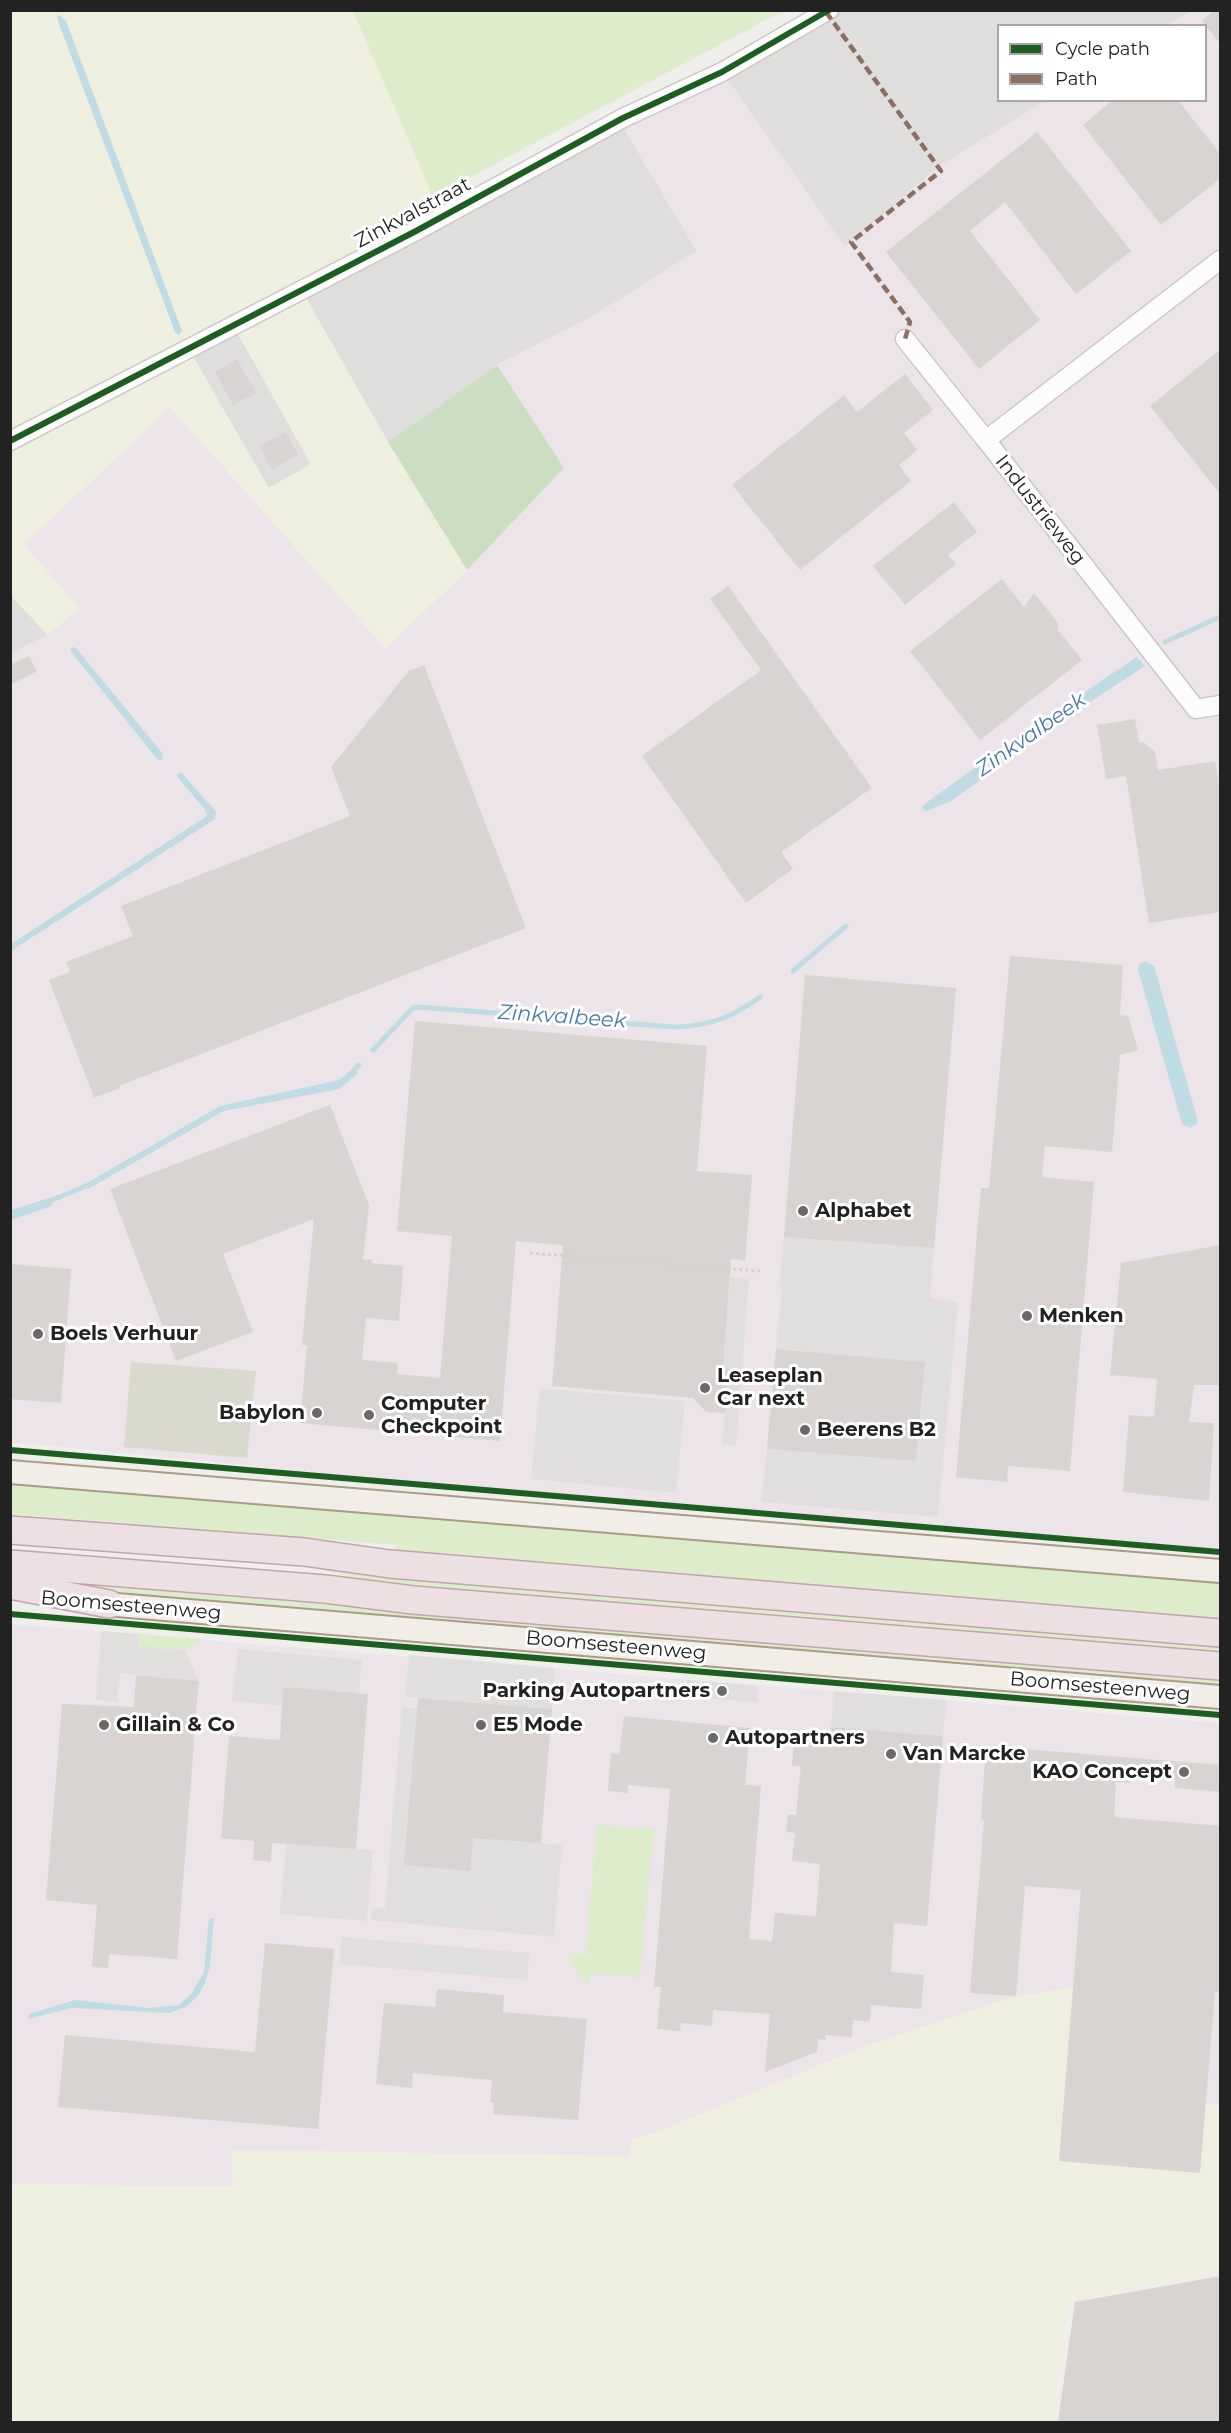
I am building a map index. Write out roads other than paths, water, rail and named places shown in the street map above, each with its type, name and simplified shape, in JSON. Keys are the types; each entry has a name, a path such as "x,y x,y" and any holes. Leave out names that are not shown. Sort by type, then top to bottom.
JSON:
{"highway":[{"path":"10,1530 303,1552 390,1564 1221,1633"},
{"path":"10,1564 1221,1666"},
{"path":"10,1585 109,1604"}],"main road":[{"path":"10,1472 1221,1571"},
{"name":"Boomsesteenweg","path":"10,1597 1221,1697"}],"street":[{"name":"Zinkvalstraat","path":"10,441 406,236 623,118 722,72 827,11"},
{"name":"Industrieweg","path":"1221,260 986,440 1196,709 1221,705"},
{"path":"905,339 986,440"}],"water":[{"path":"60,15 66,21 182,331 179,335 175,332 59,24 57,17"},
{"path":"73,647 163,754 162,760 158,760 72,653 70,649"},
{"path":"1137,657 1145,666 1073,713 951,801 927,811 922,809 922,806 1013,740"},
{"path":"178,773 182,773 216,812 215,819 11,951 11,944 207,816 206,811 177,776"},
{"path":"1146,961 1154,966 1197,1118 1197,1124 1190,1128 1182,1124 1138,970 1139,964"},
{"path":"352,1069 358,1073 339,1089 224,1111 88,1189 85,1184 220,1106 339,1080"},
{"path":"49,1198 52,1206 11,1220 11,1210"},
{"path":"214,1918 210,1966 205,1983 198,1996 186,2007 170,2013 72,2008 28,2019 29,2014 75,2000 149,2008 179,2005 192,1993 204,1972 209,1919"}],"waterway":[{"name":"Zinkvalbeek","path":"1165,642 1220,617"},
{"name":"Zinkvalbeek","path":"793,971 846,926"},
{"name":"Zinkvalbeek","path":"373,1050 413,1008 418,1007 673,1027 720,1020 760,997"},
{"name":"Zinkvalbeek","path":"350,1075 359,1065"},
{"name":"Zinkvalbeek","path":"43,1204 93,1183"}],"place":[{"name":"Alphabet","path":"803,1211"},
{"name":"Menken","path":"1027,1316"},
{"name":"Boels Verhuur","path":"38,1334"},
{"name":"Leaseplan Car next","path":"705,1388"},
{"name":"Babylon","path":"317,1413"},
{"name":"Computer Checkpoint","path":"369,1415"},
{"name":"Beerens B2","path":"805,1430"},
{"name":"Parking Autopartners","path":"722,1691"},
{"name":"Gillain & Co","path":"104,1725"},
{"name":"E5 Mode","path":"481,1725"},
{"name":"Autopartners","path":"713,1738"},
{"name":"Van Marcke","path":"891,1754"},
{"name":"KAO Concept","path":"1184,1772"}]}
